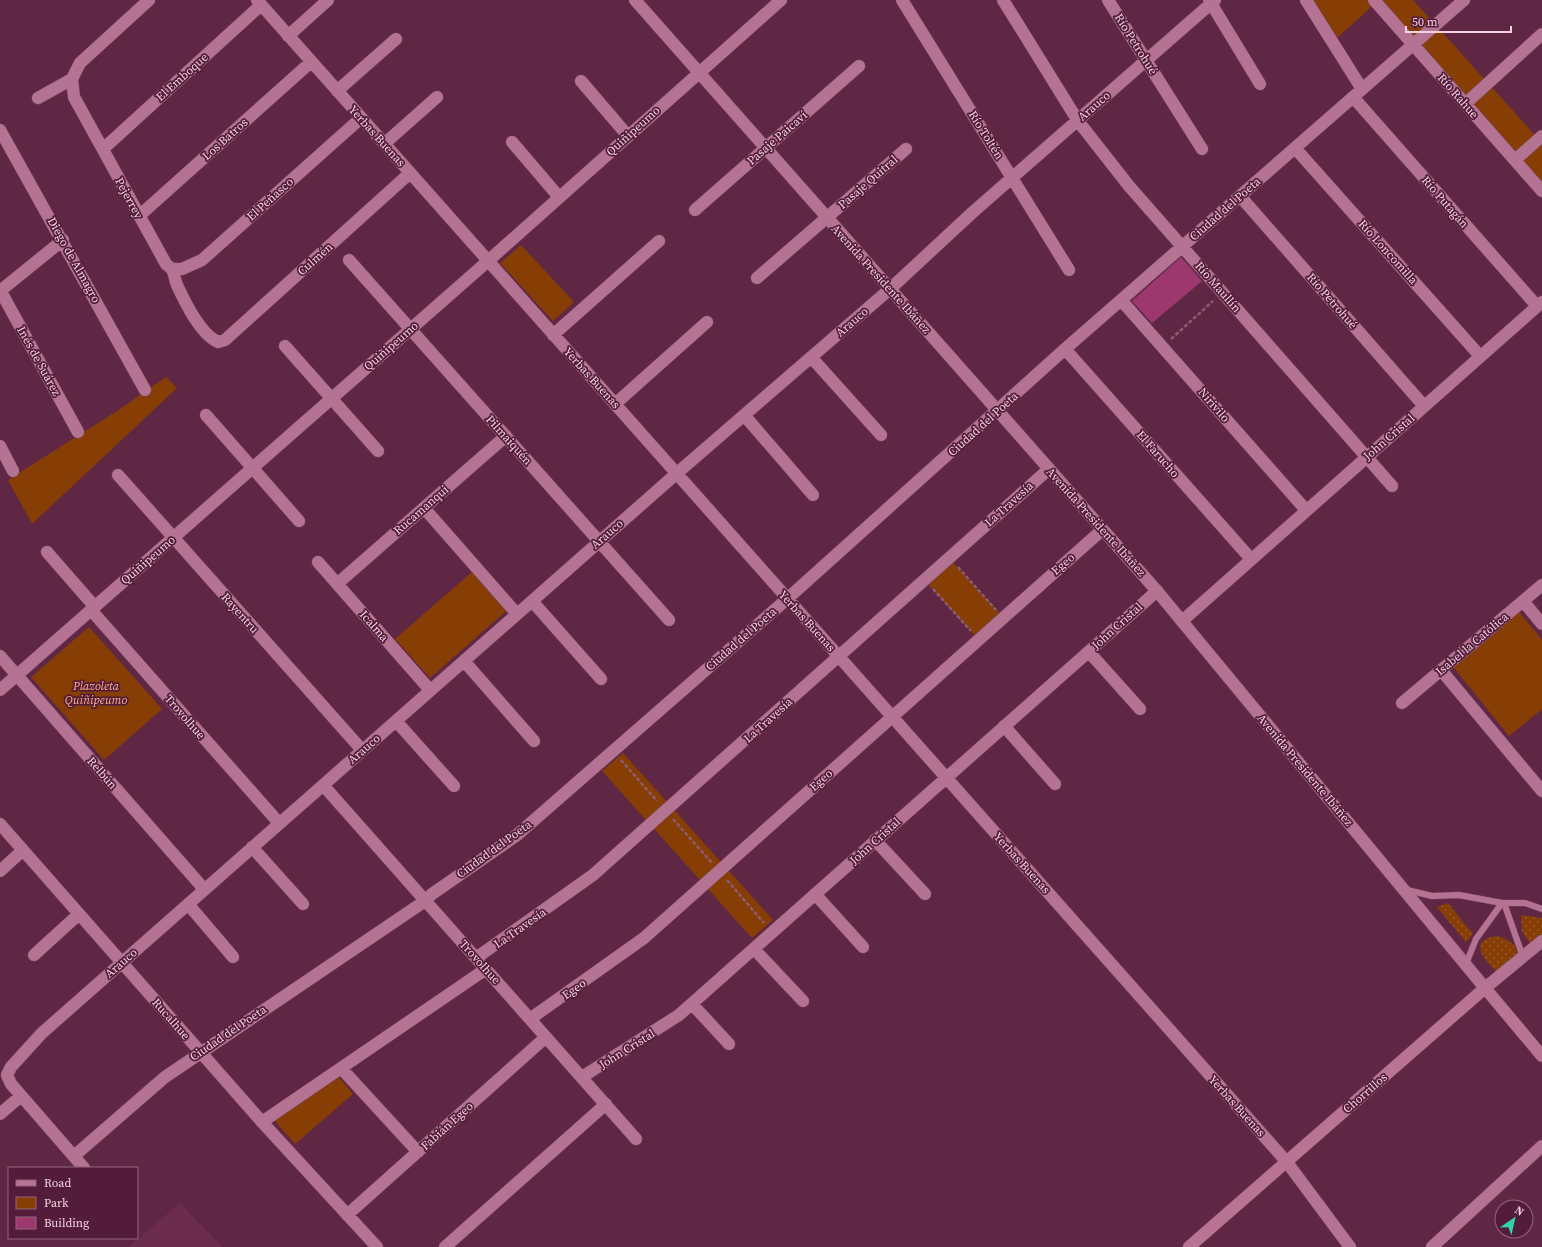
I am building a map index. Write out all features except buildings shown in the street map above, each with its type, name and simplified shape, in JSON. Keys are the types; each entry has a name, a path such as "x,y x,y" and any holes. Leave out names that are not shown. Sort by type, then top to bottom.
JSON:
{"main road":[{"name":"Chorrillos","path":"1189,1247 1485,988"},
{"name":"Avenida Presidente Ibáñez","path":"1485,988 1542,1056"}],"street":[{"path":"288,36 328,0"},
{"name":"Avenida Presidente Ibáñez","path":"635,0 1157,591 1485,988"},
{"name":"Quiñipeumo","path":"0,690 332,399 781,0"},
{"name":"Río Toltén","path":"902,0 1069,270"},
{"name":"Río Maullín","path":"1003,0 1078,121 1129,186 1392,486"},
{"name":"Río Petrohué","path":"1108,0 1202,149"},
{"name":"Río Putagán","path":"1306,0 1358,93 1539,304"},
{"name":"Río Rahue","path":"1374,0 1542,191"},
{"name":"Ciudad del Poeta","path":"74,1156 155,1084 200,1052 425,901 432,894 517,835 787,599 1065,349 1464,0"},
{"path":"38,98 72,79 80,63 147,1"},
{"path":"1211,1 1260,84"},
{"name":"Arauco","path":"21,1096 10,1084 7,1075 11,1067 42,1033 676,474 890,289 973,212 1146,61 1211,1"},
{"name":"Yerbas Buenas","path":"259,3 1286,1161 1350,1247"},
{"name":"El Emboque","path":"102,149 259,3"},
{"path":"1465,104 1542,34"},
{"path":"337,91 396,39"},
{"name":"Los Batros","path":"139,216 311,62"},
{"name":"Pasaje Paicaví","path":"695,210 859,66"},
{"name":"Pejerrey","path":"72,79 74,97 166,264 173,270 177,284 195,319 212,340 218,342"},
{"path":"580,81 628,136"},
{"path":"384,144 437,97"},
{"name":"El Peñasco","path":"173,270 182,270 202,260 362,118"},
{"name":"Diego de Almagro","path":"0,130 146,390"},
{"path":"1515,160 1542,136"},
{"path":"512,142 559,197"},
{"name":"Río Loncomilla","path":"1295,148 1480,356"},
{"name":"Pasaje Quitral","path":"757,278 906,149"},
{"name":"Culmén","path":"218,342 225,340 410,173"},
{"name":"Río Petrohué","path":"1240,196 1424,406"},
{"path":"0,291 63,240"},
{"path":"553,335 659,241"},
{"name":"Pilmaiquén","path":"349,260 669,620"},
{"name":"Inés de Suárez","path":"0,291 78,432"},
{"name":"Nirivilo","path":"1121,300 1306,510"},
{"name":"John Cristal","path":"1182,621 1539,304"},
{"path":"614,404 707,322"},
{"path":"286,346 378,451"},
{"name":"El Farucho","path":"1065,349 1251,559"},
{"path":"811,357 881,435"},
{"path":"206,415 299,521"},
{"path":"744,415 813,495"},
{"name":"Rucamanqui","path":"337,584 506,436"},
{"path":"0,446 13,471"},
{"name":"La Travesía","path":"476,958 578,888 1049,469"},
{"name":"Rayentru","path":"118,475 362,750"},
{"path":"424,508 517,614"},
{"name":"Egeo","path":"530,1019 629,950 1102,530"},
{"name":"Trovolhue","path":"47,552 93,609 279,824"},
{"name":"Icalma","path":"318,562 430,690"},
{"name":"Isabel la Católica","path":"1402,702 1542,585"},
{"name":"John Cristal","path":"582,1077 679,1015 1157,591"},
{"path":"532,601 601,679"},
{"path":"1523,601 1542,624"},
{"path":"1089,652 1140,709"},
{"name":"Relbún","path":"0,656 204,889"},
{"path":"464,661 534,741"},
{"path":"1441,670 1542,792"},
{"path":"396,721 454,786"},
{"path":"1004,726 1056,784"},
{"name":"Trovolhue","path":"323,785 636,1139"},
{"name":"Rucalhue","path":"0,824 262,1122 377,1247"},
{"path":"875,840 925,894"},
{"path":"252,848 303,904"},
{"path":"0,871 23,850"},
{"path":"815,894 863,947"},
{"path":"188,904 233,957"},
{"path":"34,955 79,914"},
{"name":"Chorrillos","path":"1485,988 1542,940"},
{"path":"754,949 803,1001"},
{"path":"262,1122 486,969"},
{"path":"692,1004 729,1044"},
{"name":"Fabián Egeo","path":"347,1215 546,1037"},
{"path":"341,1068 418,1152"},
{"path":"0,1114 21,1096 83,1167"},
{"path":"445,1247 606,1104"},
{"path":"1432,1247 1542,1146"}],"lane":[{"path":"1403,888 1427,895 1459,895 1503,903 1525,903 1542,909"},
{"path":"1503,903 1523,957"},
{"path":"1466,964 1476,939 1503,903"}],"path":[{"path":"1162,346 1223,292"},
{"path":"949,558 1003,617"},
{"path":"924,580 978,639"},
{"path":"613,751 773,932"}],"shaded area":[{"path":"180,1203 222,1247 129,1247"}],"green space":[{"path":"1313,0 1379,0 1337,38"},
{"path":"1380,0 1413,0 1542,143 1542,185"},
{"path":"521,245 574,302 553,321 500,263"},
{"path":"166,377 177,388 32,524 8,480 117,411"},
{"path":"949,558 1003,617 978,639 924,580"},
{"path":"472,572 506,611 430,678 395,639"},
{"path":"1519,612 1542,640 1542,709 1509,736 1453,667"},
{"name":"Plazoleta Quiñipeumo","path":"89,627 162,709 104,760 31,677"},
{"path":"623,753 773,920 752,938 602,771"},
{"path":"1448,903 1473,934 1466,942 1437,907"},
{"path":"1521,915 1542,918 1542,934 1530,943 1522,932"},
{"path":"1497,936 1512,943 1517,950 1517,954 1509,964 1497,972 1484,956 1480,946 1482,942 1488,938"},
{"path":"339,1077 353,1094 295,1144 274,1120"}]}
